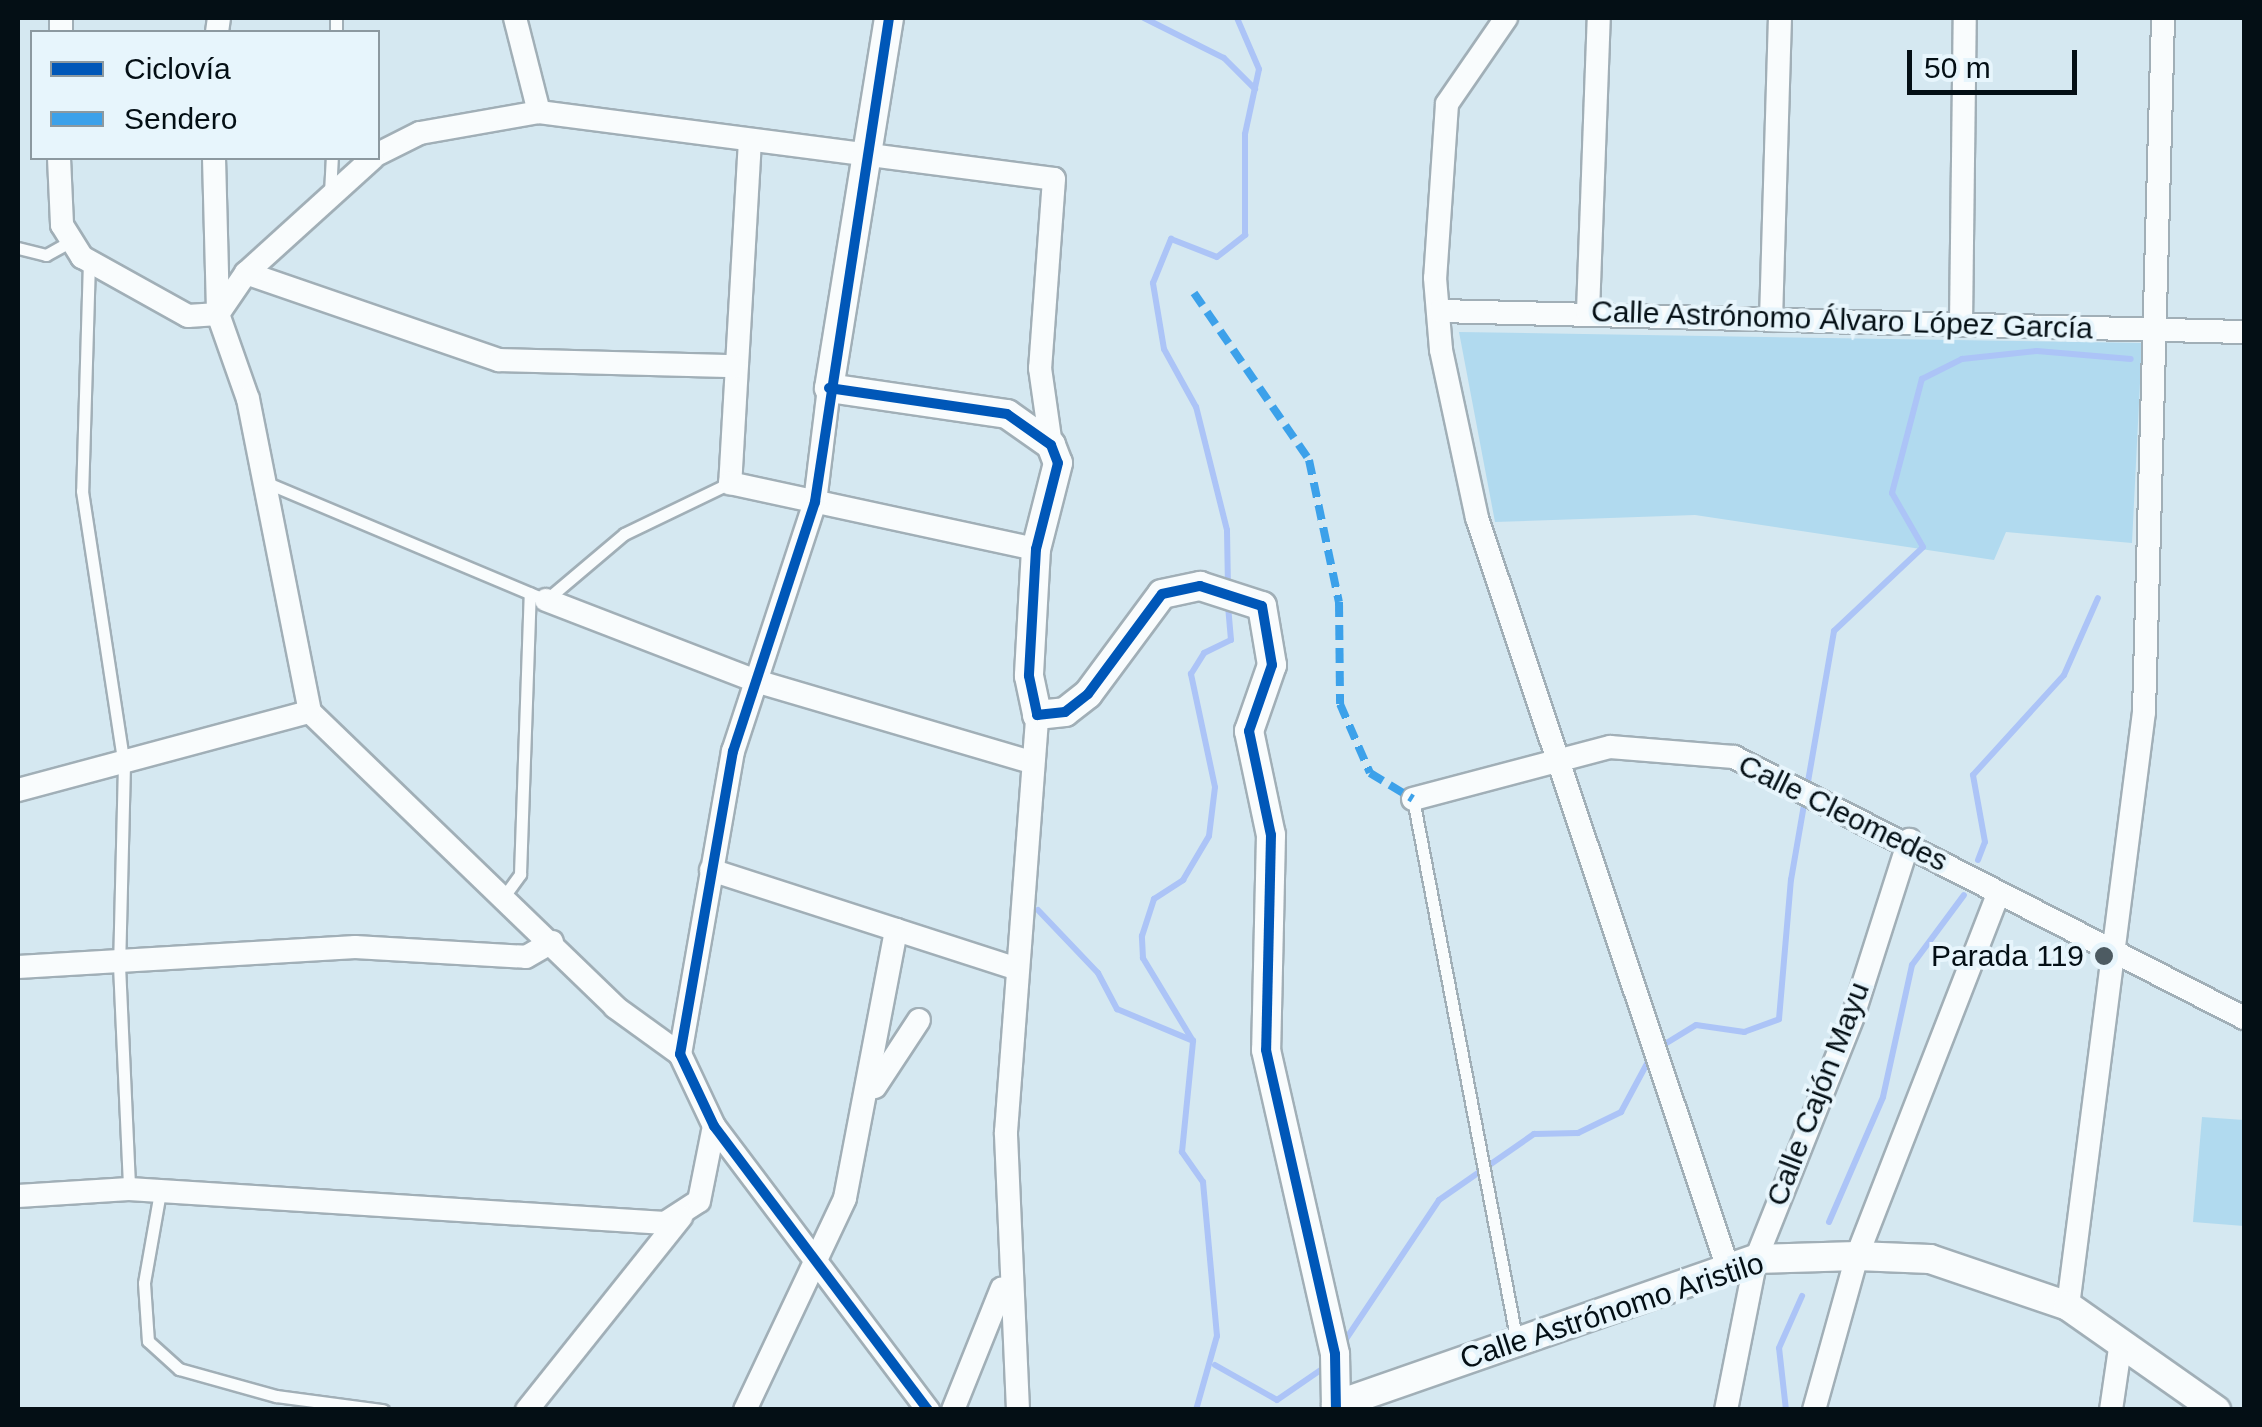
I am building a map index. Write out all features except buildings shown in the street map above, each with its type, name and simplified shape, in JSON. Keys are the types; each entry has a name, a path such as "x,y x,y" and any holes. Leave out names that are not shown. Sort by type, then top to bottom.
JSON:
{"street":[{"path":"515,18 539,112"},
{"path":"680,1054 733,751 759,682 814,502 889,18"},
{"path":"1506,18 1447,104 1440,311 1478,518 1728,1268"},
{"path":"1588,312 1599,18"},
{"path":"1771,320 1780,18"},
{"path":"1961,324 1964,18"},
{"path":"2068,1306 2144,712 2160,330 2163,18"},
{"path":"380,153 420,133 539,112 1054,180 1040,368 1055,487 1036,549 1029,676 1038,715 1030,762 1014,968 1007,1273 1018,1410"},
{"path":"750,140 730,483 1036,549"},
{"path":"59,160 69,242 90,261 188,316 218,314"},
{"path":"214,160 218,314 248,399 310,712 505,895 616,1007 680,1054 714,1126 928,1410"},
{"path":"218,314 246,273 371,160"},
{"path":"246,273 499,360 734,366"},
{"name":"Calle Astrónomo Álvaro López García","path":"1440,311 2244,332"},
{"path":"829,388 1007,414 1051,445"},
{"path":"1038,715 1066,712 1088,694 1162,594 1200,586 1241,594 1262,606 1272,665 1249,731 1270,835 1266,1050 1335,1354 1336,1407"},
{"path":"538,597 759,682 1030,762"},
{"path":"18,790 310,712"},
{"name":"Calle Cleomedes","path":"1413,799 1560,759 1652,747 1734,757 1909,840 1998,894 2244,1018"},
{"name":"Calle Cajón Mayu","path":"1726,1410 1756,1259 1853,1016 1909,840"},
{"path":"711,870 1014,968"},
{"path":"1814,1410 1857,1256 1998,894"},
{"path":"745,1410 819,1266 870,1094 896,930"},
{"path":"18,967 119,965 355,947 526,958 552,942"},
{"path":"870,1094 918,1020"},
{"path":"527,1410 682,1216 710,1175 714,1126"},
{"path":"18,1196 129,1188 665,1223 682,1216"},
{"name":"Calle Astrónomo Aristilo","path":"1336,1407 1516,1337 1756,1259 1857,1256 1930,1259 2068,1306 2120,1348 2216,1410"},
{"path":"953,1410 1007,1273"},
{"path":"2110,1410 2120,1348"},
{"path":"911,1388 932,1396 967,1376"}],"lane":[{"path":"330,198 332,160"},
{"path":"18,248 46,255 69,242"},
{"path":"90,261 82,491 124,764 119,965 129,1188"},
{"path":"261,480 538,597"},
{"path":"538,597 624,534 730,483"},
{"path":"505,895 520,874 538,597"},
{"path":"1413,799 1516,1337"},
{"path":"160,1192 144,1284 148,1341 179,1369 276,1396 383,1410"}],"shaded area":[{"path":"1459,332 2142,343 2132,543 2006,532 1994,560 1695,515 1495,522"},
{"path":"2202,1117 2244,1120 2244,1226 2193,1222"}],"waterway":[{"path":"1144,18 1224,58 1255,89"},
{"path":"1228,588 1227,530 1196,407 1164,349 1153,283 1171,239 1217,257 1245,235 1245,134 1259,69 1237,18"},
{"path":"1660,1047 1696,1025 1744,1032 1779,1019 1791,880 1834,631 1923,547 1892,493 1922,379 1962,359 2037,351 2131,359"},
{"path":"1978,860 1985,842 1973,775 2064,675 2098,598"},
{"path":"1196,1410 1217,1336 1203,1182 1182,1152 1193,1041 1143,958 1142,936 1154,899 1183,880 1209,836 1215,787 1191,674 1204,653 1231,640 1228,605"},
{"path":"1829,1222 1883,1097 1912,965 1964,895"},
{"path":"1038,910 1098,973 1117,1009 1191,1040"},
{"path":"1342,1345 1439,1200 1534,1134 1578,1133 1621,1112 1651,1056"},
{"path":"1786,1410 1779,1348 1802,1296"},
{"path":"1215,1365 1277,1400 1325,1367"}],"marked path":[{"path":"1194,293 1309,460 1339,602 1340,704 1370,773 1413,799"}],"cycle path":[{"path":"889,18 815,502 733,751 680,1054 714,1126 928,1410"},
{"path":"829,388 1007,414 1051,445 1058,463 1036,549 1029,676 1037,715 1065,712 1088,694 1162,594 1200,586 1262,606 1272,665 1249,731 1271,835 1266,1050 1335,1354 1336,1410"}],"place":[{"name":"Parada 119","path":"2104,956"}]}
